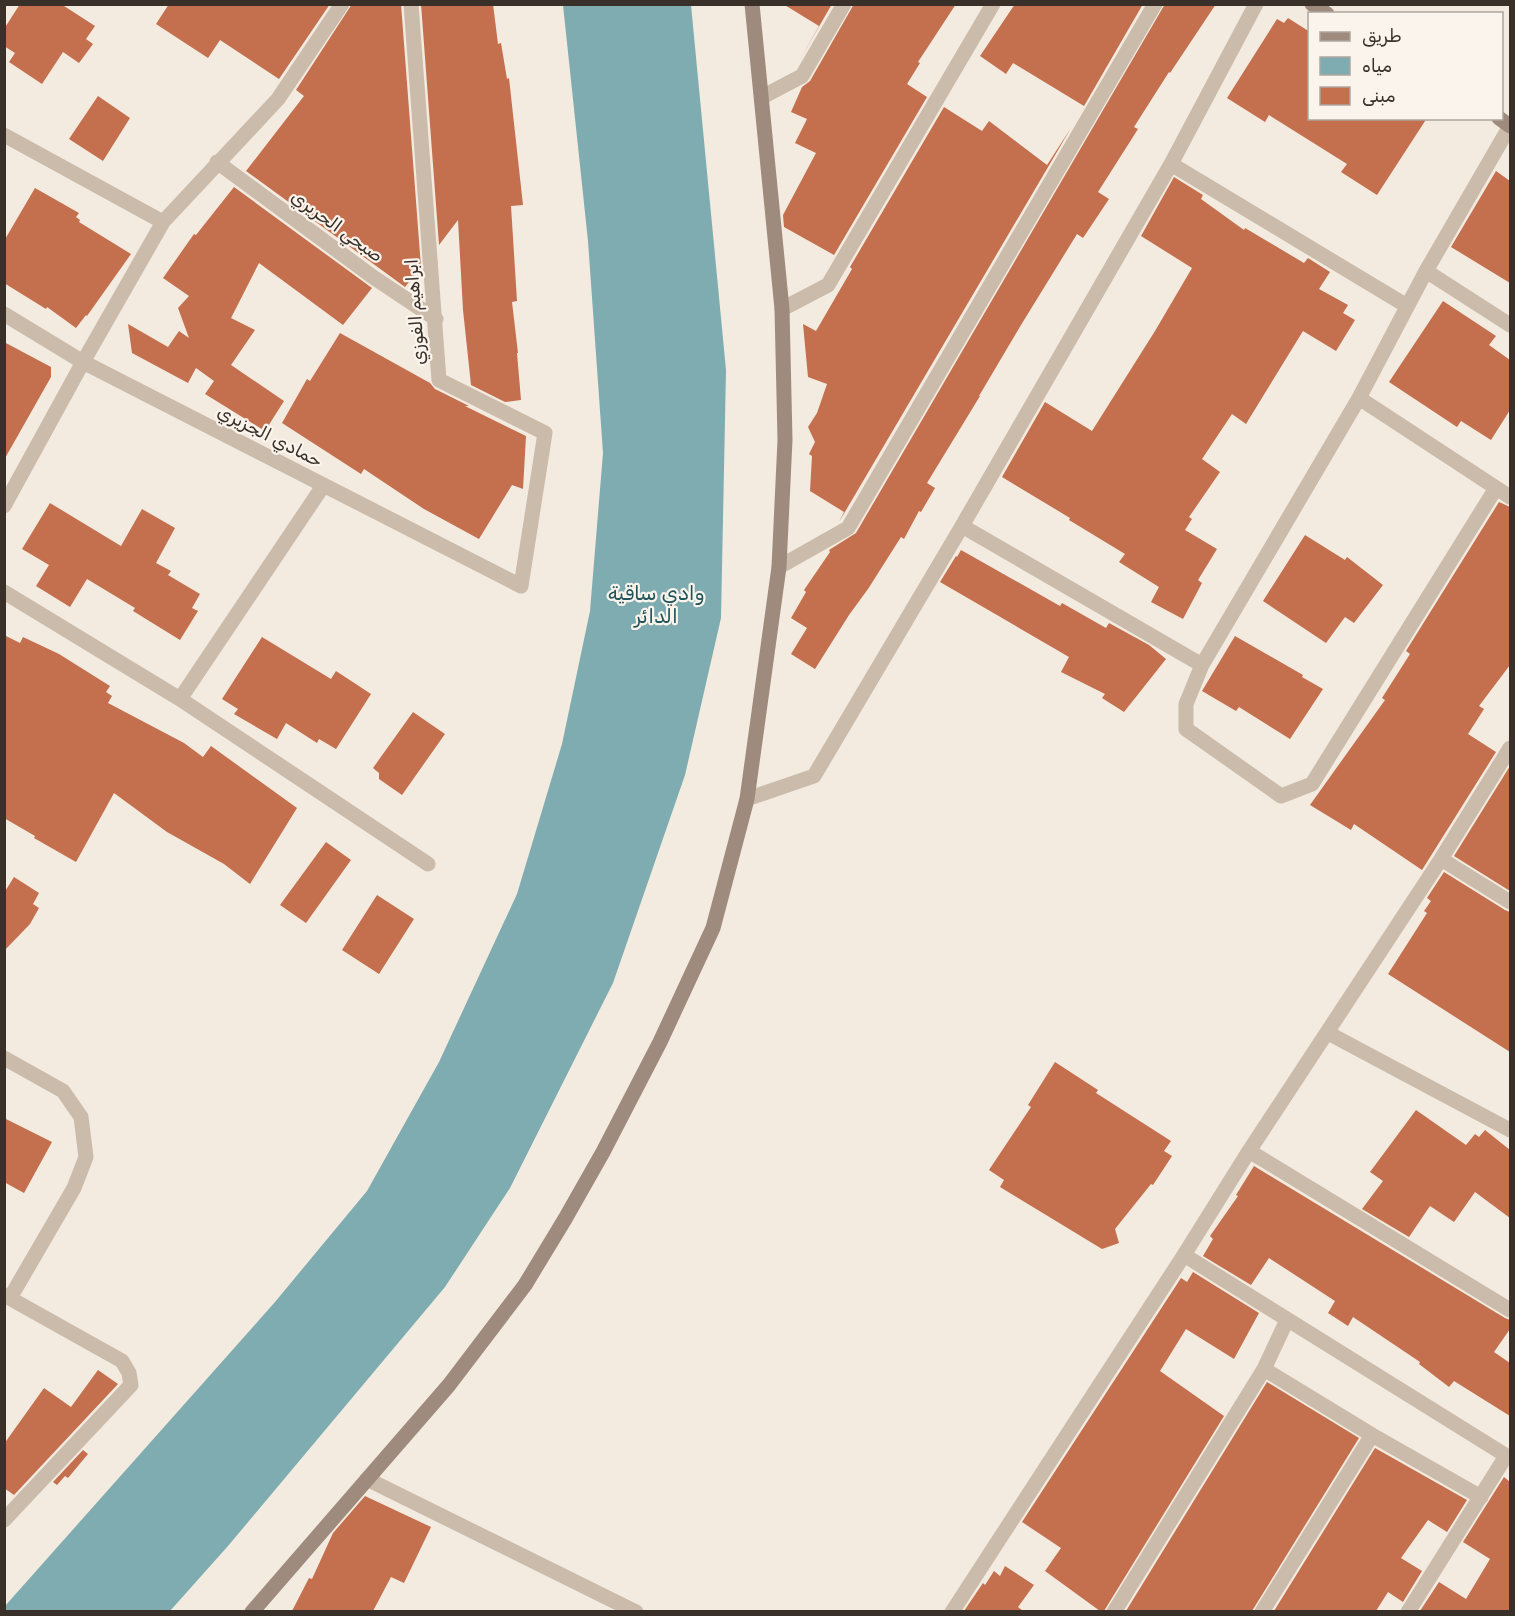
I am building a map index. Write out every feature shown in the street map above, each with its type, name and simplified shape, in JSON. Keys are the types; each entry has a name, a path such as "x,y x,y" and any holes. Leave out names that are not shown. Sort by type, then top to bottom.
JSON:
{"street":[{"path":"4,506 163,222 278,99 342,4"},
{"name":"ابراهيم الفوزي","path":"411,4 440,380 545,433 521,586"},
{"path":"252,1611 456,1376 525,1285 566,1219 660,1042 713,928 747,799 780,567 785,440 782,309 752,4"},
{"path":"762,98 802,76 844,4"},
{"path":"782,309 828,285 993,4"},
{"path":"780,567 848,528 1155,4"},
{"path":"747,799 814,776 962,526 1171,164 1256,4"},
{"path":"1496,488 1312,784 1281,796 1186,729 1186,704 1202,665 1359,398 1407,306 1510,126"},
{"path":"4,135 163,222"},
{"name":"صبحي الحريري","path":"217,162 373,277 436,319"},
{"path":"1171,164 1407,306"},
{"path":"1426,272 1510,325"},
{"name":"حمادي الجزيري","path":"4,314 83,362 521,586"},
{"path":"1359,398 1510,497"},
{"path":"180,699 323,486"},
{"path":"962,526 1202,665"},
{"path":"4,592 180,699 428,864"},
{"path":"952,1611 1441,860 1510,750"},
{"path":"1441,860 1510,902"},
{"path":"1328,1033 1510,1130"},
{"path":"4,1058 63,1091 81,1117 86,1157 74,1188 7,1297 122,1361 129,1373 131,1385 4,1520"},
{"path":"1249,1152 1510,1310"},
{"path":"1184,1255 1508,1457 1408,1611"},
{"path":"1114,1611 1264,1369 1287,1320"},
{"path":"1264,1369 1372,1435 1481,1497"},
{"path":"1262,1611 1372,1435"},
{"path":"367,1479 636,1611"}],"water":[{"name":"وادي ساقية الدائر","path":"563,5 691,5 726,370 721,618 685,775 613,983 510,1188 445,1287 228,1546 170,1611 5,1611 5,1606 275,1302 367,1191 439,1062 517,894 562,744 590,611 603,453 588,241"}],"building":[{"path":"20,4 61,4 95,26 86,39 93,44 79,63 63,52 42,84 9,62 15,53 4,46 4,29"},
{"path":"169,4 330,4 279,79 220,40 208,58 156,24"},
{"path":"352,4 401,4 421,267 405,287 246,171 304,96 296,90"},
{"path":"421,4 493,4 498,44 501,43 507,79 509,78 523,205 511,206 517,301 512,302 521,400 505,402 471,385 463,310 458,220 439,245"},
{"path":"783,4 832,4 798,63 819,26"},
{"path":"854,4 956,4 918,62 920,63 907,84 927,97 834,255 784,227 783,215 816,153 795,143 807,119 791,112 802,87 810,81"},
{"path":"1015,4 1143,4 1084,106 1013,63 1006,74 980,56"},
{"path":"1165,4 1216,4 1134,127 1138,129 1098,192 1109,199 1083,238 1077,234 927,483 935,488 921,512 919,511 904,539 901,537 815,669 791,654 807,628 791,618 806,592 804,590 830,552 829,550 856,533"},
{"path":"1288,18 1308,31 1308,120 1426,120 1377,195 1341,172 1347,164 1269,115 1265,122 1227,98 1277,19 1284,23"},
{"path":"98,96 130,118 103,161 69,139"},
{"path":"944,107 982,131 989,121 1047,165 1071,128 839,522 844,512 810,491 812,456 809,454 815,442 808,427 817,413 827,384 808,377 803,324 816,331 852,269 850,267"},
{"path":"1496,171 1510,181 1510,283 1451,247"},
{"path":"1174,177 1203,195 1201,199 1244,230 1245,228 1304,263 1308,258 1330,272 1319,289 1348,305 1343,313 1355,320 1336,351 1303,331 1246,424 1232,414 1202,459 1220,472 1189,517 1192,519 1185,530 1217,549 1198,580 1202,583 1183,619 1151,602 1159,587 1119,562 1125,554 1002,477 1045,402 1092,431 1192,268 1141,236"},
{"path":"234,187 372,288 343,325 259,263 231,318 255,330 231,365 284,401 265,431 205,394 214,381 196,368 188,383 132,353 128,324 168,347 179,331 189,338 178,308 189,296 163,278 194,234 196,235"},
{"path":"35,188 79,213 76,217 80,220 79,222 131,254 76,328 47,307 46,309 4,283 4,241"},
{"path":"1443,301 1496,336 1489,345 1510,360 1510,410 1491,440 1461,421 1457,427 1389,382"},
{"path":"340,333 430,383 435,389 469,406 465,406 526,436 523,489 512,485 479,539 424,509 364,469 361,474 282,423 307,379 310,381"},
{"path":"4,342 51,367 51,377 4,460"},
{"path":"1499,502 1510,507 1510,665 1479,706 1484,709 1468,734 1496,752 1422,870 1354,824 1351,830 1310,805 1385,700 1382,698 1410,654 1406,651"},
{"path":"50,503 121,546 142,509 175,528 156,563 171,571 168,575 200,594 192,608 198,611 180,640 133,611 135,608 87,579 70,607 36,586 49,565 22,549"},
{"path":"1305,535 1345,560 1347,557 1383,585 1354,623 1345,617 1326,643 1263,601"},
{"path":"961,550 1060,606 1062,603 1106,628 1109,623 1149,645 1166,659 1124,712 1102,698 1105,694 1061,672 1069,657 940,582"},
{"path":"4,635 20,643 23,637 59,654 110,686 106,692 112,696 108,703 184,743 203,757 211,746 297,808 250,884 224,864 167,832 114,793 76,862 4,818"},
{"path":"1235,636 1323,689 1290,739 1239,707 1236,711 1202,691"},
{"path":"262,637 331,679 336,671 371,694 336,749 319,739 317,743 286,723 277,739 234,714 238,709 222,699"},
{"path":"413,712 445,734 402,795 379,779 379,773 373,768"},
{"path":"1510,766 1510,891 1454,856"},
{"path":"326,842 351,860 306,923 280,905"},
{"path":"1444,872 1510,912 1510,1052 1388,974 1427,913 1424,911 1431,901 1427,898"},
{"path":"14,877 39,893 33,904 39,908 30,924 4,951 4,893"},
{"path":"377,895 414,919 379,974 342,950"},
{"path":"1055,1062 1098,1090 1096,1093 1171,1141 1164,1151 1172,1156 1153,1185 1151,1184 1115,1229 1119,1243 1102,1249 1000,1187 1004,1180 989,1170 1031,1107 1028,1105"},
{"path":"1416,1110 1466,1145 1475,1134 1479,1137 1485,1130 1510,1150 1510,1218 1475,1192 1454,1222 1430,1206 1409,1237 1362,1209 1383,1181 1370,1172"},
{"path":"4,1118 52,1142 24,1193 4,1182"},
{"path":"1254,1166 1510,1320 1510,1329 1494,1352 1510,1363 1510,1416 1454,1381 1449,1387 1419,1364 1420,1362 1353,1317 1348,1326 1328,1313 1335,1301 1269,1258 1251,1285 1203,1256 1213,1239 1210,1236 1238,1196 1236,1195"},
{"path":"1193,1272 1259,1313 1234,1359 1186,1329 1160,1371 1224,1416 1104,1611 1100,1611 1045,1571 1061,1548 1022,1522 1181,1278 1187,1282"},
{"path":"98,1370 118,1384 14,1495 4,1488 4,1444 44,1388 71,1407"},
{"path":"1267,1382 1359,1438 1252,1611 1126,1611"},
{"path":"1375,1448 1467,1500 1447,1532 1428,1520 1401,1558 1422,1571 1403,1602 1388,1592 1376,1611 1274,1611"},
{"path":"83,1450 88,1454 68,1478 65,1476 57,1485 53,1482"},
{"path":"1504,1477 1510,1482 1510,1611 1420,1611 1439,1582 1466,1599 1490,1559 1463,1542"},
{"path":"365,1496 431,1527 404,1583 391,1577 373,1611 292,1611 309,1578 312,1579 333,1533"},
{"path":"1005,1566 1034,1585 1018,1607 1023,1611 964,1611 983,1583 985,1585 994,1571 1000,1576"}]}
